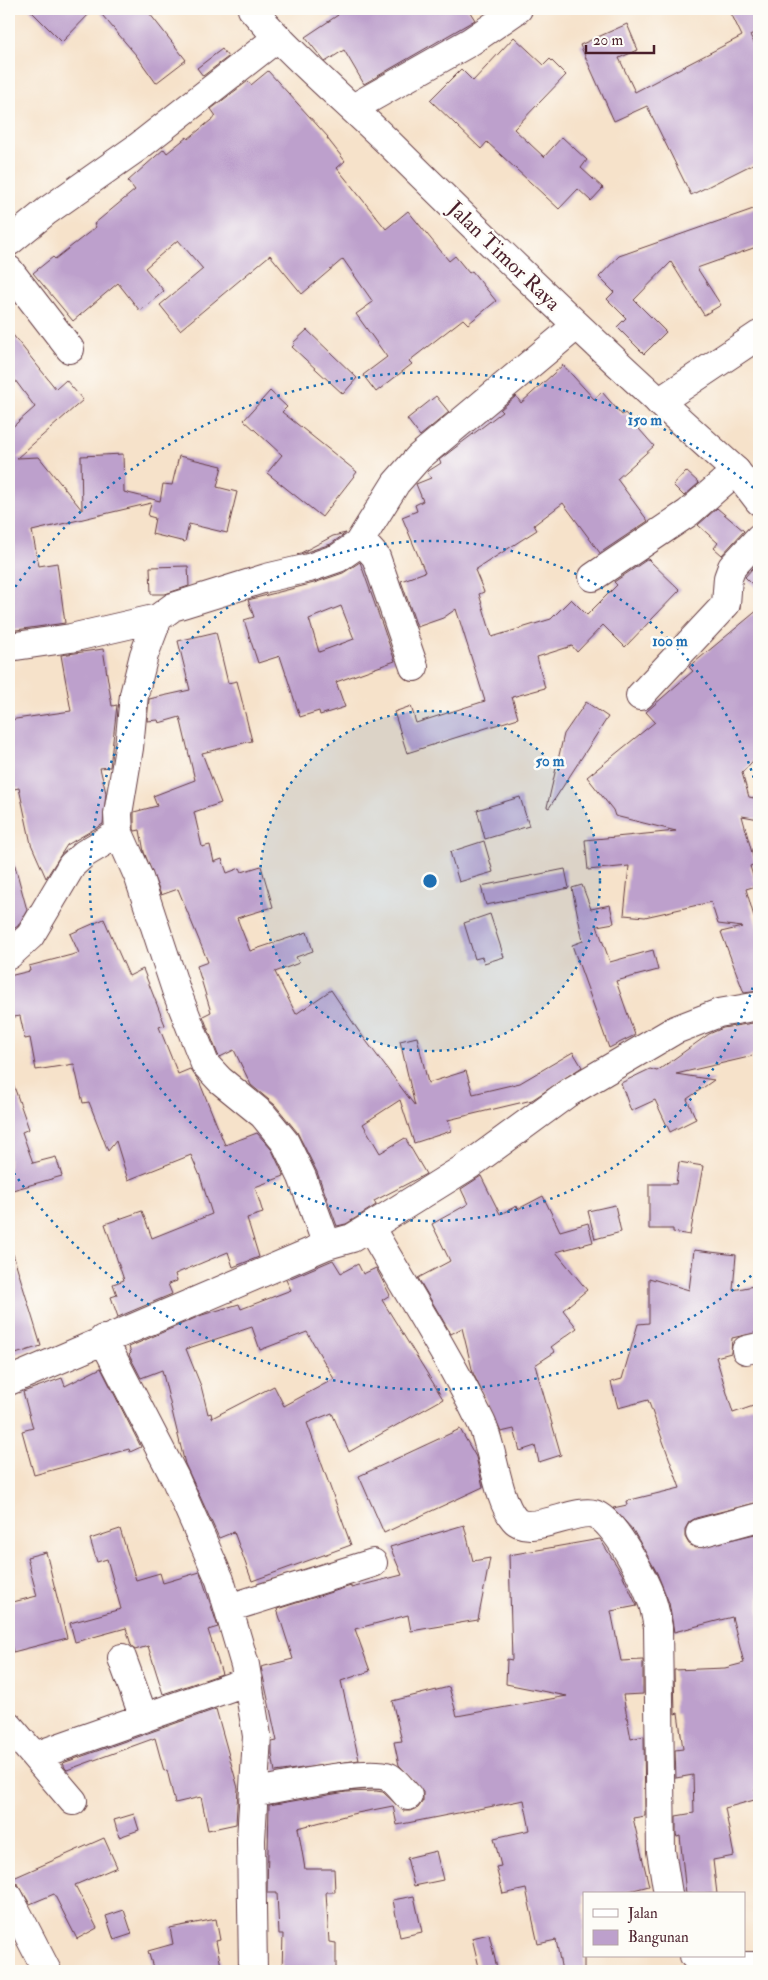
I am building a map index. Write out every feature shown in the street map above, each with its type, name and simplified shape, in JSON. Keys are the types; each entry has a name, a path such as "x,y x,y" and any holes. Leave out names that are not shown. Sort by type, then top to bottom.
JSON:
{"main road":[{"name":"Jalan Timor Raya","path":"252,9 277,38 353,108 576,326 736,471 759,501"},
{"path":"353,108 470,42 518,9"},
{"path":"9,242 47,211 138,147 277,38"},
{"path":"9,270 70,349"},
{"path":"9,646 71,638 158,618 173,607 338,558 358,544 396,483 418,457 576,326"},
{"path":"659,402 759,336"},
{"path":"593,577 688,513 736,471"},
{"path":"640,696 726,604 728,578 732,567 759,538"},
{"path":"358,544 367,547 376,557 414,667"},
{"path":"158,618 144,655 134,695 129,748 118,814 118,833 139,878 176,993 206,1064 220,1080 263,1115 285,1142 302,1177 327,1245"},
{"path":"9,955 30,936 72,865 84,854 118,833"},
{"path":"9,1381 103,1339 327,1245 352,1238 471,1164 568,1093 675,1030 719,1013 759,1006"},
{"path":"370,1227 482,1424 498,1479 509,1511 515,1520 521,1523 546,1524 572,1516 594,1514 609,1524 643,1578 652,1602 658,1627 661,1851 668,1892"},
{"path":"103,1339 175,1478 220,1580 248,1681 257,1736 251,1840 253,1971"},
{"path":"700,1533 759,1517"},
{"path":"229,1608 373,1563"},
{"path":"122,1658 144,1718"},
{"path":"35,1756 248,1681"},
{"path":"9,1726 73,1801"},
{"path":"254,1792 326,1779 375,1773 391,1778 408,1796"},
{"path":"9,1897 47,1971"},
{"path":"684,1971 687,1958"},
{"path":"703,1958 741,1966 759,1966"}],"building":[{"path":"29,9 94,9 62,42"},
{"path":"97,9 146,9 186,60 156,83 136,55"},
{"path":"334,9 468,9 475,20 364,84 344,50 325,62 305,37 338,15"},
{"path":"729,9 759,9 759,30 750,35 759,52 759,161 691,195 647,106 614,121 580,45 627,24 638,50 619,58 635,92 742,36"},
{"path":"514,37 544,65 550,59 566,75 514,129 544,157 562,137 587,160 581,168 603,188 591,201 578,189 559,209 487,142 481,149 430,100 461,69 473,81"},
{"path":"222,49 228,57 203,76 197,68"},
{"path":"268,71 328,137 345,161 337,168 386,229 408,211 449,261 455,256 469,273 472,271 496,301 468,324 463,319 409,361 412,364 376,392 363,375 387,357 356,314 373,302 343,259 302,294 270,255 180,330 160,305 203,269 178,240 145,268 164,291 140,311 118,283 73,321 33,273 53,257 55,259 96,227 94,224 135,190 128,181 164,149 167,153 187,137 188,139 216,116 211,109 248,81 251,85"},
{"path":"759,207 759,246 697,268 721,305 704,315 671,262 634,300 666,332 644,354 617,327 626,318 607,299 614,292 599,277 619,256"},
{"path":"9,330 56,389 66,380 83,400 17,458 39,457 82,510 81,456 123,454 124,492 160,501 163,484 172,485 179,456 222,466 217,487 237,492 227,533 189,524 185,542 152,534 155,518 148,516 151,503 32,531 39,566 57,563 65,623 9,631 9,430 35,407 9,372"},
{"path":"307,330 357,378 343,394 292,347 295,344 293,343"},
{"path":"563,365 594,399 602,392 622,415 625,413 654,446 617,479 648,521 600,553 563,503 534,525 537,530 475,570 484,592 479,594 492,637 551,619 571,599 587,615 617,585 614,582 648,559 680,590 625,647 603,625 577,652 572,646 537,657 545,688 512,697 518,718 407,753 394,712 411,706 416,723 485,701 456,609 443,618 417,627 401,581 425,572 402,517 417,511 415,505 423,501 416,484 431,478 427,472 441,463 439,460 502,412 500,410 516,396 521,403"},
{"path":"270,391 287,407 282,412 357,472 322,517 267,473 282,455 244,420"},
{"path":"436,396 449,412 420,436 407,419"},
{"path":"686,471 699,483 684,496 673,485"},
{"path":"717,508 744,531 722,555 714,548 718,543 698,525"},
{"path":"346,533 331,544 297,555 333,536"},
{"path":"759,561 759,591 745,577"},
{"path":"360,562 395,661 336,682 345,707 320,715 319,711 300,717 280,656 258,663 244,620 254,617 248,600 314,583 343,573","holes":["341,606 354,639 319,652 309,619"]},
{"path":"188,566 189,586 165,594 151,594 150,567"},
{"path":"759,609 759,754 742,773 749,797 759,799 759,819 742,816 755,864 750,866 756,886 746,889 759,934 759,991 744,993 721,932 742,927 718,924 711,902 645,917 624,915 629,866 588,870 585,840 676,831 615,816 613,810 587,777 655,722 646,712 693,671 689,667"},
{"path":"216,632 228,683 237,681 252,741 202,753 221,803 194,812 202,847 210,845 214,862 222,859 227,873 240,868 242,872 261,866 273,907 237,918 250,951 307,932 313,951 296,957 299,963 275,972 296,1014 331,990 358,1030 415,1106 400,1041 417,1037 428,1083 466,1071 473,1094 520,1083 573,1052 582,1067 532,1100 448,1120 451,1131 414,1143 400,1100 363,1124 380,1153 405,1138 426,1174 374,1201 376,1205 346,1224 337,1226 317,1172 297,1132 275,1105 251,1085 234,1050 220,1057 218,1055 203,1016 211,1012 197,966 208,962 178,889 161,895 144,852 140,830 135,831 134,829 134,812 157,806 153,796 195,780 180,717 159,723 158,720 147,721 149,699 190,690 178,641"},
{"path":"103,649 112,706 117,705 110,767 100,768 106,793 103,824 67,845 46,878 31,844 19,788 9,790 9,720 71,711 61,655"},
{"path":"586,702 608,717 549,808 547,807 564,734"},
{"path":"520,797 529,826 485,839 477,810"},
{"path":"484,841 493,872 459,882 450,852"},
{"path":"14,862 27,910 18,926 9,932 9,863"},
{"path":"565,869 569,888 486,905 481,886"},
{"path":"582,885 591,909 610,905 614,923 597,926 610,962 653,950 658,970 616,981 635,1035 609,1048 572,945 583,941 572,888"},
{"path":"490,914 504,957 484,963 482,957 475,959 464,923"},
{"path":"104,919 129,976 143,969 165,1025 159,1027 178,1074 190,1069 199,1081 225,1145 257,1133 272,1150 284,1176 255,1187 263,1213 247,1218 259,1257 233,1267 228,1252 175,1274 177,1281 168,1284 172,1294 118,1317 111,1297 117,1295 113,1284 124,1280 105,1224 142,1211 152,1238 212,1214 200,1176 191,1155 128,1180 116,1141 108,1151 89,1102 83,1103 74,1064 36,1070 30,1038 25,1039 20,1016 9,1018 9,976 30,971 29,966 79,953 70,934"},
{"path":"759,1022 759,1050 749,1057 676,1074 714,1080 687,1099 696,1119 670,1132 655,1100 631,1111 621,1083 650,1069 657,1071 709,1034 723,1028"},
{"path":"11,1078 29,1129 22,1132 33,1163 56,1157 62,1176 9,1191 9,1079"},
{"path":"679,1162 703,1166 690,1235 673,1232 673,1229 649,1229 649,1184 676,1184"},
{"path":"481,1176 500,1214 517,1206 518,1209 543,1196 560,1231 588,1223 593,1242 556,1252 587,1290 563,1310 577,1328 551,1347 555,1352 535,1365 561,1455 539,1462 535,1446 520,1451 514,1429 501,1432 473,1373 462,1328 451,1334 418,1278 450,1261 432,1224 468,1204 461,1189"},
{"path":"615,1205 621,1232 595,1239 588,1211"},
{"path":"694,1250 736,1255 733,1290 759,1285 759,1332 732,1338 731,1353 716,1357 733,1413 759,1404 759,1502 696,1518 689,1522 685,1529 685,1537 689,1544 696,1548 759,1533 759,1788 755,1789 758,1799 725,1808 734,1856 713,1860 717,1892 686,1892 680,1836 677,1837 676,1834 676,1816 694,1813 693,1775 676,1778 675,1750 683,1749 678,1713 675,1714 674,1670 725,1668 744,1663 732,1617 674,1632 669,1603 657,1573 633,1530 613,1508 627,1505 626,1501 680,1488 648,1400 618,1408 611,1382 622,1379 638,1324 649,1323 649,1278 689,1290"},
{"path":"13,1254 41,1346 9,1356 9,1255"},
{"path":"333,1260 341,1273 358,1264 363,1274 376,1268 390,1295 382,1300 443,1399 349,1452 332,1413 307,1423 351,1545 252,1581 234,1532 219,1538 185,1464 162,1370 141,1378 129,1355 131,1353 129,1347 202,1315 239,1304 241,1309 291,1290 286,1280","holes":["252,1327 260,1350 307,1332 334,1379 284,1406 274,1386 212,1418 211,1413 208,1414 201,1386 186,1349"]},
{"path":"101,1368 141,1447 130,1452 129,1449 34,1475 22,1431 33,1428 23,1392 62,1378 65,1386"},
{"path":"460,1429 476,1457 483,1487 384,1533 359,1476"},
{"path":"464,1525 473,1561 490,1558 478,1620 411,1631 408,1615 355,1629 370,1671 341,1681 359,1760 275,1772 272,1742 277,1741 261,1667 293,1659 277,1609 351,1586 351,1588 402,1575 390,1547"},
{"path":"120,1529 136,1580 160,1573 163,1583 200,1572 218,1627 208,1630 222,1674 163,1694 148,1646 135,1650 131,1645 126,1628 75,1642 70,1623 121,1609 107,1559 97,1562 90,1539"},
{"path":"600,1539 622,1574 637,1606 611,1611 621,1661 643,1660 643,1694 623,1695 631,1739 644,1736 645,1816 633,1818 649,1886 626,1892 583,1892 584,1971 562,1971 556,1940 538,1944 526,1889 503,1894 496,1867 501,1866 494,1838 530,1830 524,1800 397,1825 393,1806 352,1814 298,1828 305,1869 334,1869 335,1892 326,1892 329,1942 336,1943 336,1971 282,1971 283,1934 279,1934 277,1893 267,1893 269,1805 346,1792 376,1791 383,1792 403,1811 411,1811 418,1808 423,1801 423,1792 399,1765 394,1742 402,1741 392,1701 449,1687 457,1716 567,1696 506,1684 507,1659 512,1660 509,1555"},
{"path":"46,1552 67,1638 13,1652 9,1638 9,1603 37,1596 27,1557"},
{"path":"216,1709 238,1788 236,1824 208,1830 201,1797 175,1803 167,1770 164,1771 155,1738 67,1770 63,1763"},
{"path":"134,1814 139,1830 119,1837 114,1820"},
{"path":"104,1838 117,1867 75,1885 97,1928 77,1939 54,1894 30,1904 18,1884 9,1882 9,1880"},
{"path":"436,1851 443,1880 414,1886 407,1858"},
{"path":"414,1896 422,1932 400,1937 393,1900"},
{"path":"124,1910 132,1934 114,1940 106,1916"},
{"path":"216,1919 220,1940 216,1941 222,1971 154,1971 148,1951 173,1944 170,1928"},
{"path":"489,1934 497,1968 480,1971 472,1938"}]}
